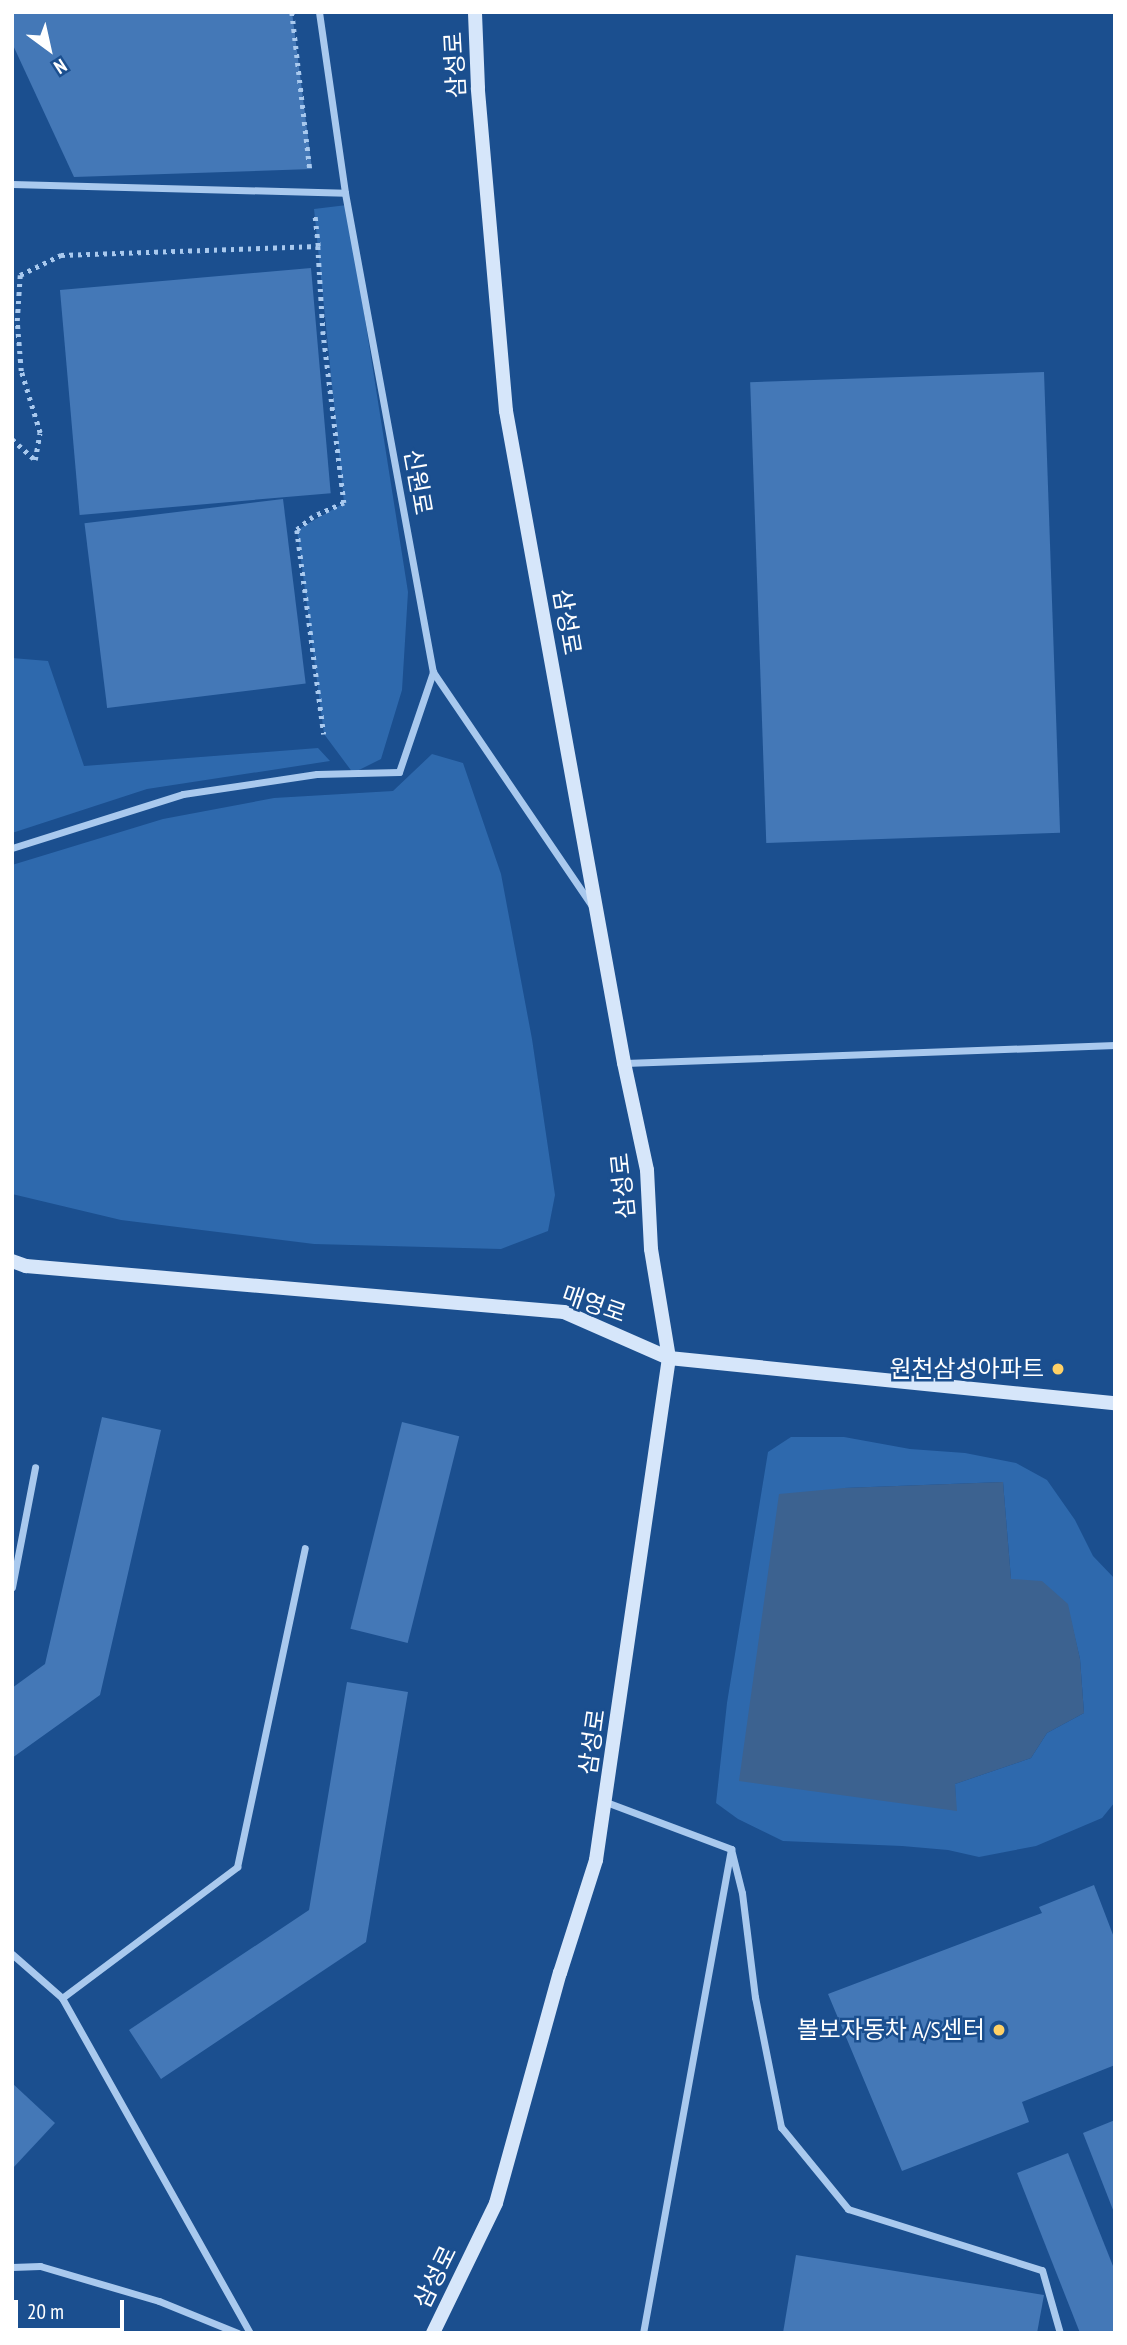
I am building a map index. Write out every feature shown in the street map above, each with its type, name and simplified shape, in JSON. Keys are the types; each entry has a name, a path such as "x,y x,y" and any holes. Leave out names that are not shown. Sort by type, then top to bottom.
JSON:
{"street":[{"name":"신원로","path":"319,12 345,193 433,672 596,912"},
{"name":"삼성로","path":"436,2332 496,2203 560,1973 596,1860 670,1358 651,1249 647,1170 624,1063 506,411 478,89 475,12"},
{"path":"12,184 345,193"},
{"path":"12,848 183,794 317,774 399,772 433,672"},
{"path":"624,1063 1115,1045"},
{"name":"매영로","path":"12,1261 26,1266 564,1312 670,1358 1115,1402"},
{"path":"12,1587 36,1467"},
{"path":"62,1998 237,1867 305,1548"},
{"path":"606,1802 731,1849"},
{"path":"643,2333 731,1849"},
{"path":"731,1849 742,1893 755,1997 781,2127 848,2209 1042,2270 1060,2333"},
{"path":"12,1954 62,1998 250,2333"},
{"path":"12,2267 40,2266 159,2301 239,2333"}],"path":[{"path":"292,12 318,246 323,331 345,503 313,517 297,530 324,734"},
{"path":"12,439 35,460 40,433 21,371 17,321 20,275 61,255 318,246"}],"shaded area":[{"path":"347,205 408,592 402,690 381,759 353,773 324,734 297,530 344,503 314,209"},
{"path":"12,658 48,661 84,766 318,748 330,761 147,789 12,833"},
{"path":"432,754 463,763 501,874 532,1039 555,1195 548,1231 501,1249 314,1244 121,1220 12,1194 12,865 163,819 274,798 393,791"},
{"path":"791,1437 844,1437 910,1449 965,1453 1016,1463 1047,1480 1075,1520 1093,1556 1115,1579 1115,1802 1102,1818 1036,1846 979,1857 948,1850 902,1846 783,1841 738,1819 716,1803 727,1703 768,1452","holes":["1003,1482 1011,1579 1067,1604 1080,1659 1084,1713 1047,1733 1031,1758 955,1784 956,1810 844,1488"]},
{"path":"1003,1482 1011,1579 1042,1581 1068,1604 1080,1659 1084,1713 1047,1733 1031,1758 955,1784 957,1811 739,1781 779,1494 844,1488"}],"building":[{"path":"12,12 292,12 312,169 74,177 12,43"},
{"path":"311,268 331,493 80,515 60,290"},
{"path":"1044,372 1060,833 766,843 750,382"},
{"path":"283,499 306,684 107,708 84,523"},
{"path":"102,1417 161,1430 100,1695 12,1758 12,1688 45,1664"},
{"path":"402,1422 459,1436 408,1643 350,1629"},
{"path":"347,1682 408,1692 366,1942 161,2079 129,2030 309,1910"},
{"path":"1094,1885 1115,1940 1115,2065 1022,2102 1029,2122 902,2171 828,1994 1042,1913 1039,1907"},
{"path":"12,2083 55,2123 12,2169"},
{"path":"1115,2120 1115,2215 1083,2133"},
{"path":"1068,2153 1115,2271 1115,2333 1080,2333 1017,2173"},
{"path":"796,2255 1044,2295 1037,2333 783,2333"}],"place":[{"name":"원천삼성아파트","path":"1058,1369"},
{"name":"볼보자동차 A/S센터","path":"999,2030"}]}
